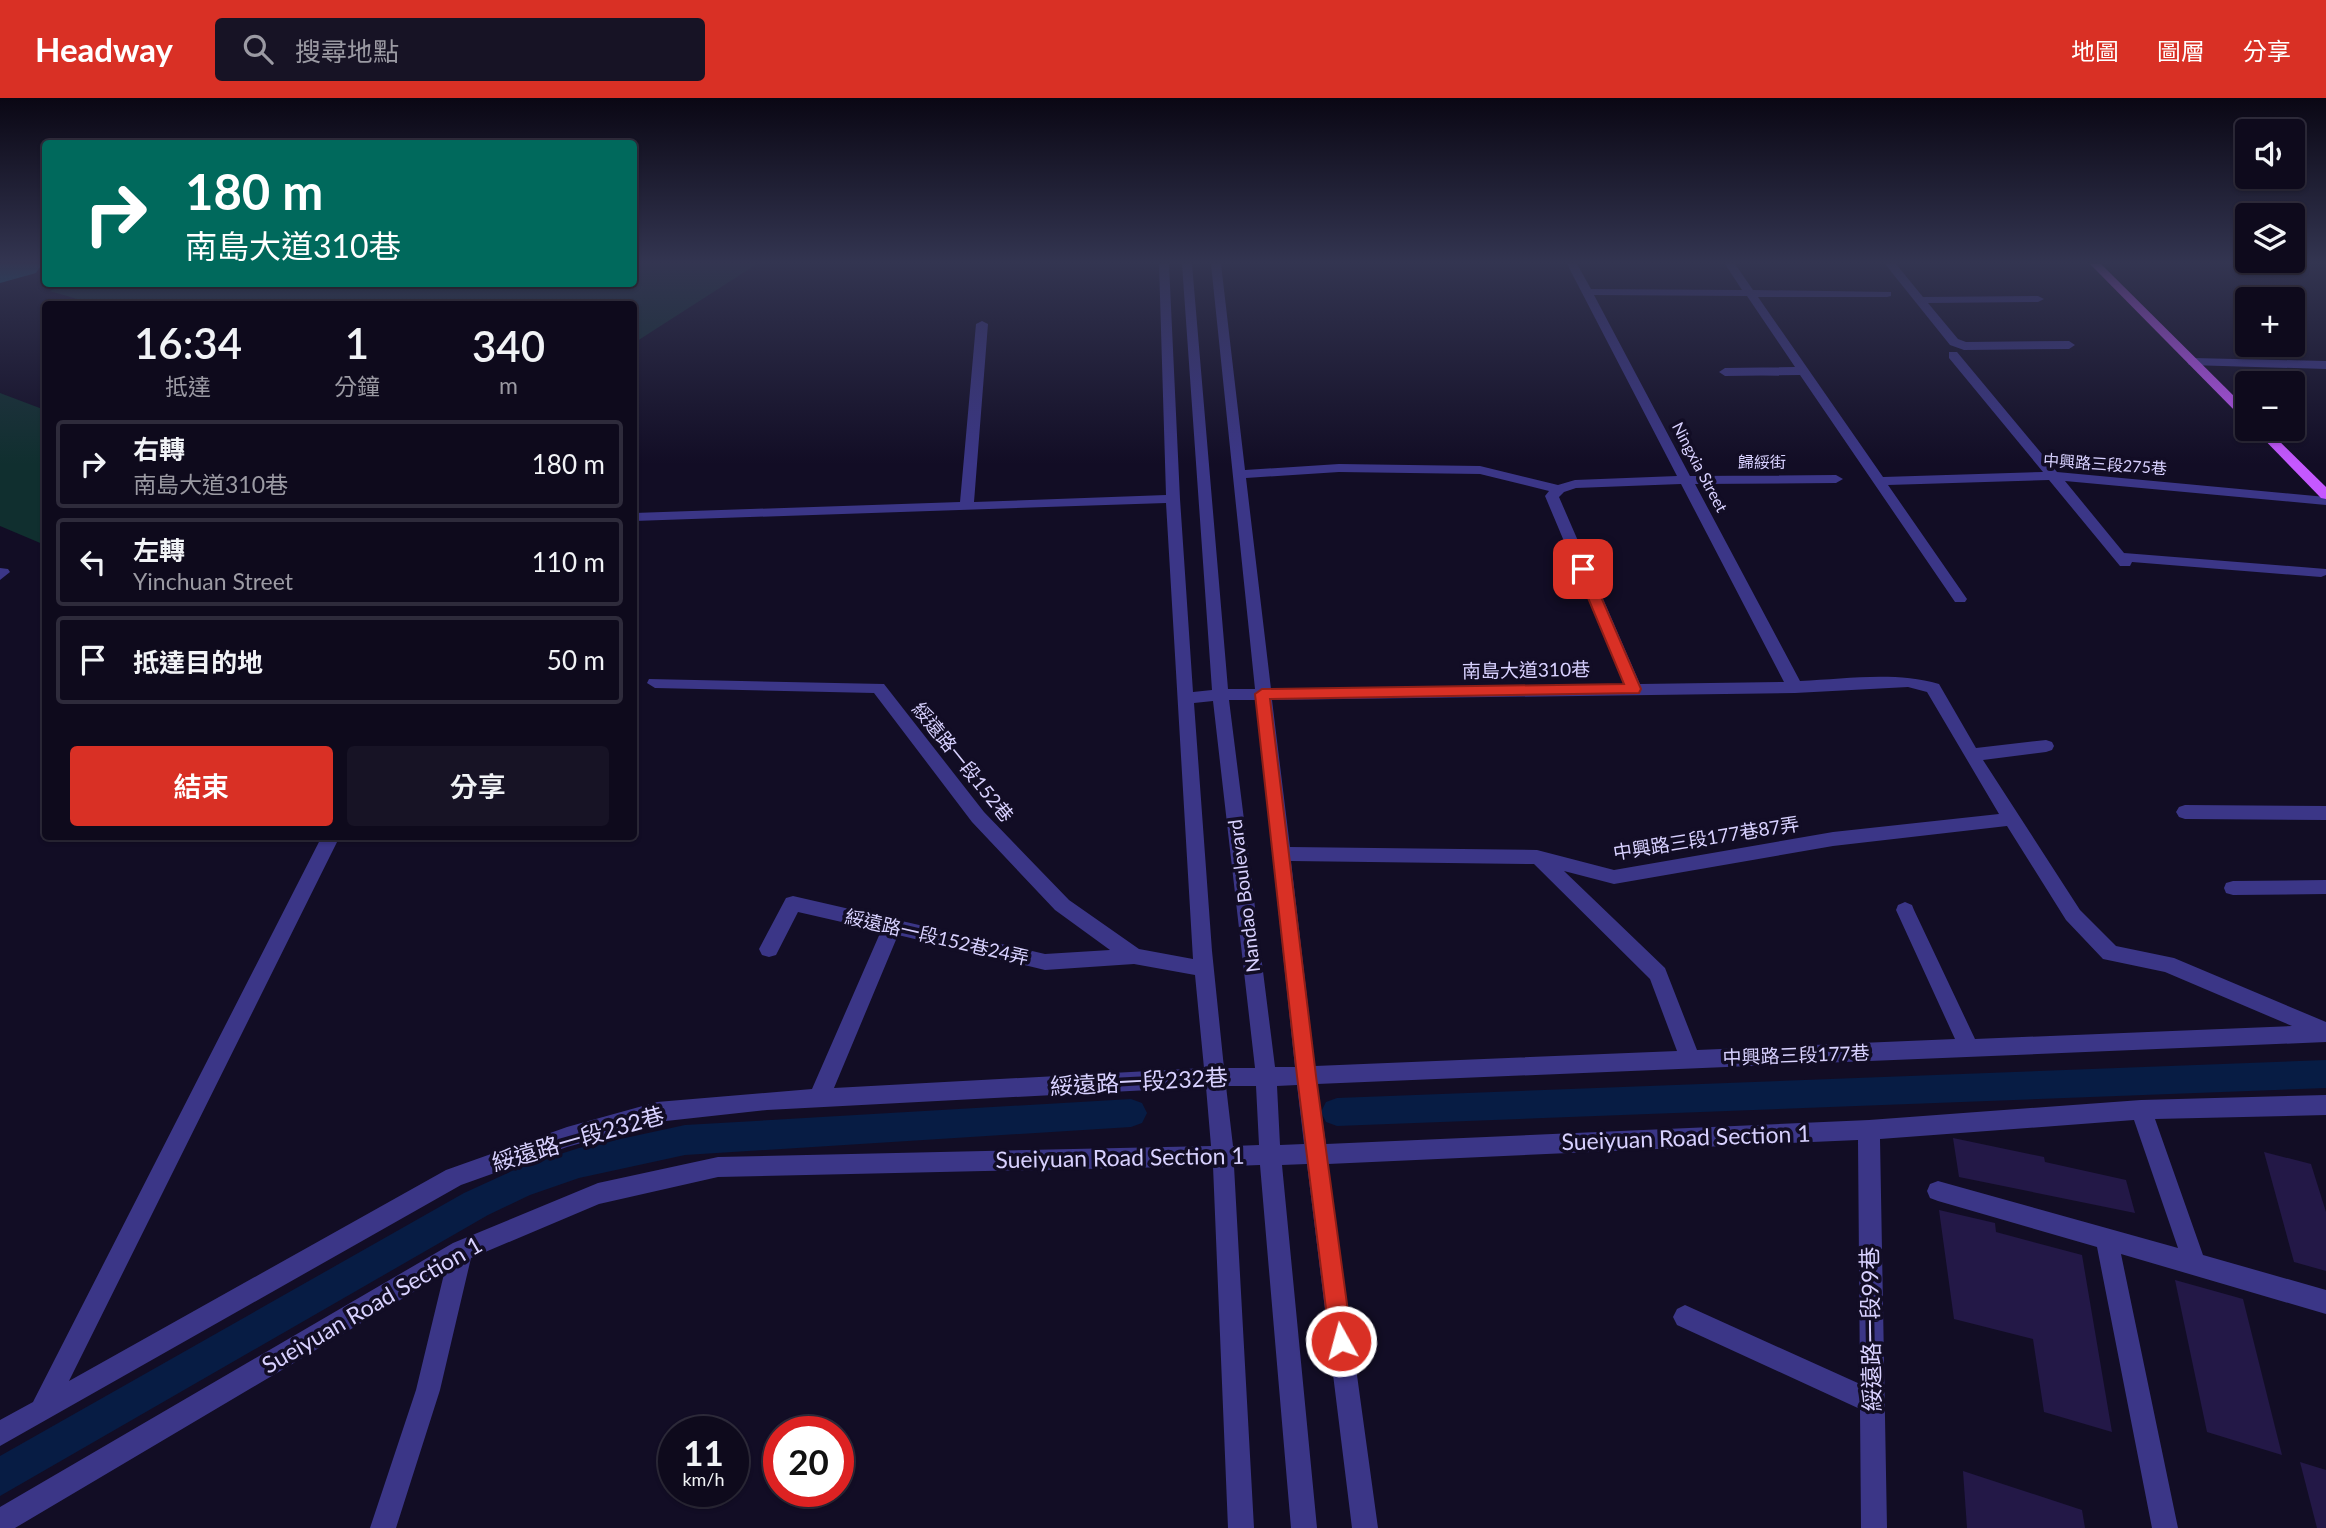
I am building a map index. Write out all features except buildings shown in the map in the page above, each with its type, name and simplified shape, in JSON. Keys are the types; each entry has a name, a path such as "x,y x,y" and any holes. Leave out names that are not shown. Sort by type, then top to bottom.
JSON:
{"main road":[{"path":"2162,331 2235,403"},
{"path":"2272,441 2326,495"}],"street":[{"path":"967,505 981,331"},
{"path":"1167,331 1173,499 1204,969 1223,1156 1241,1528"},
{"name":"Nandao Boulevard","path":"1192,331 1220,695 1266,1077 1270,1155 1304,1528"},
{"path":"1223,331 1306,1076 1365,1528"},
{"name":"Ningxia Street","path":"1608,331 1795,687"},
{"path":"1777,331 1960,599"},
{"path":"1942,331 2052,476 2122,560 2322,572"},
{"path":"1954,348 1964,345 2069,345"},
{"path":"2193,362 2326,365"},
{"path":"1725,372 1805,371"},
{"path":"1239,474 1339,468 1480,470 1559,489"},
{"name":"中興路三段275巷","path":"1881,481 2052,476 2326,501"},
{"name":"歸綏街","path":"1559,489 1574,484 1836,479"},
{"path":"1559,489 1552,496 1634,689"},
{"path":"637,516 1173,499"},
{"name":"南島大道310巷","path":"1186,698 1262,694 1795,687 1908,682 1933,688 1971,755"},
{"name":"綏遠路一段152巷","path":"655,683 878,688 978,817 1062,905 1134,956 1204,969"},
{"path":"2046,746 1971,755 2073,915 2110,953 2167,964 2326,1032"},
{"path":"2185,812 2326,813"},
{"name":"中興路三段177巷87弄","path":"1281,854 1537,857 1614,877 1833,839 2013,819"},
{"path":"43,1410 329,840"},
{"path":"1537,857 1658,974 1691,1059"},
{"path":"2233,888 2326,887"},
{"name":"綏遠路一段152巷24弄","path":"769,949 793,903 1045,962 1134,956"},
{"path":"1905,910 1969,1048"},
{"path":"819,1098 893,926"},
{"name":"中興路三段177巷","path":"1266,1077 2326,1032"},
{"name":"綏遠路一段232巷","path":"0,1434 454,1177 567,1137 657,1112 819,1098 1217,1077 1266,1077"},
{"name":"Sueiyuan Road Section 1","path":"0,1522 461,1251 598,1194 718,1167 1317,1154 1869,1130 2141,1110 2326,1105"},
{"path":"2141,1110 2195,1264"},
{"name":"綏遠路一段99巷","path":"1869,1130 1874,1528"},
{"path":"1938,1191 2326,1302"},
{"path":"2107,1239 2165,1528"},
{"path":"383,1528 428,1390 461,1251"},
{"path":"1685,1317 1872,1402"}],"green space":[{"path":"637,331 653,331 637,341"},
{"path":"0,393 42,409 42,544 0,526"}],"waterway":[{"path":"1337,1112 2326,1074"},
{"path":"0,1477 476,1204 523,1182 579,1163 685,1140 1131,1113"}],"route":[{"path":"1341,1341 1306,1076 1262,694 1634,689 1583,569"}]}
